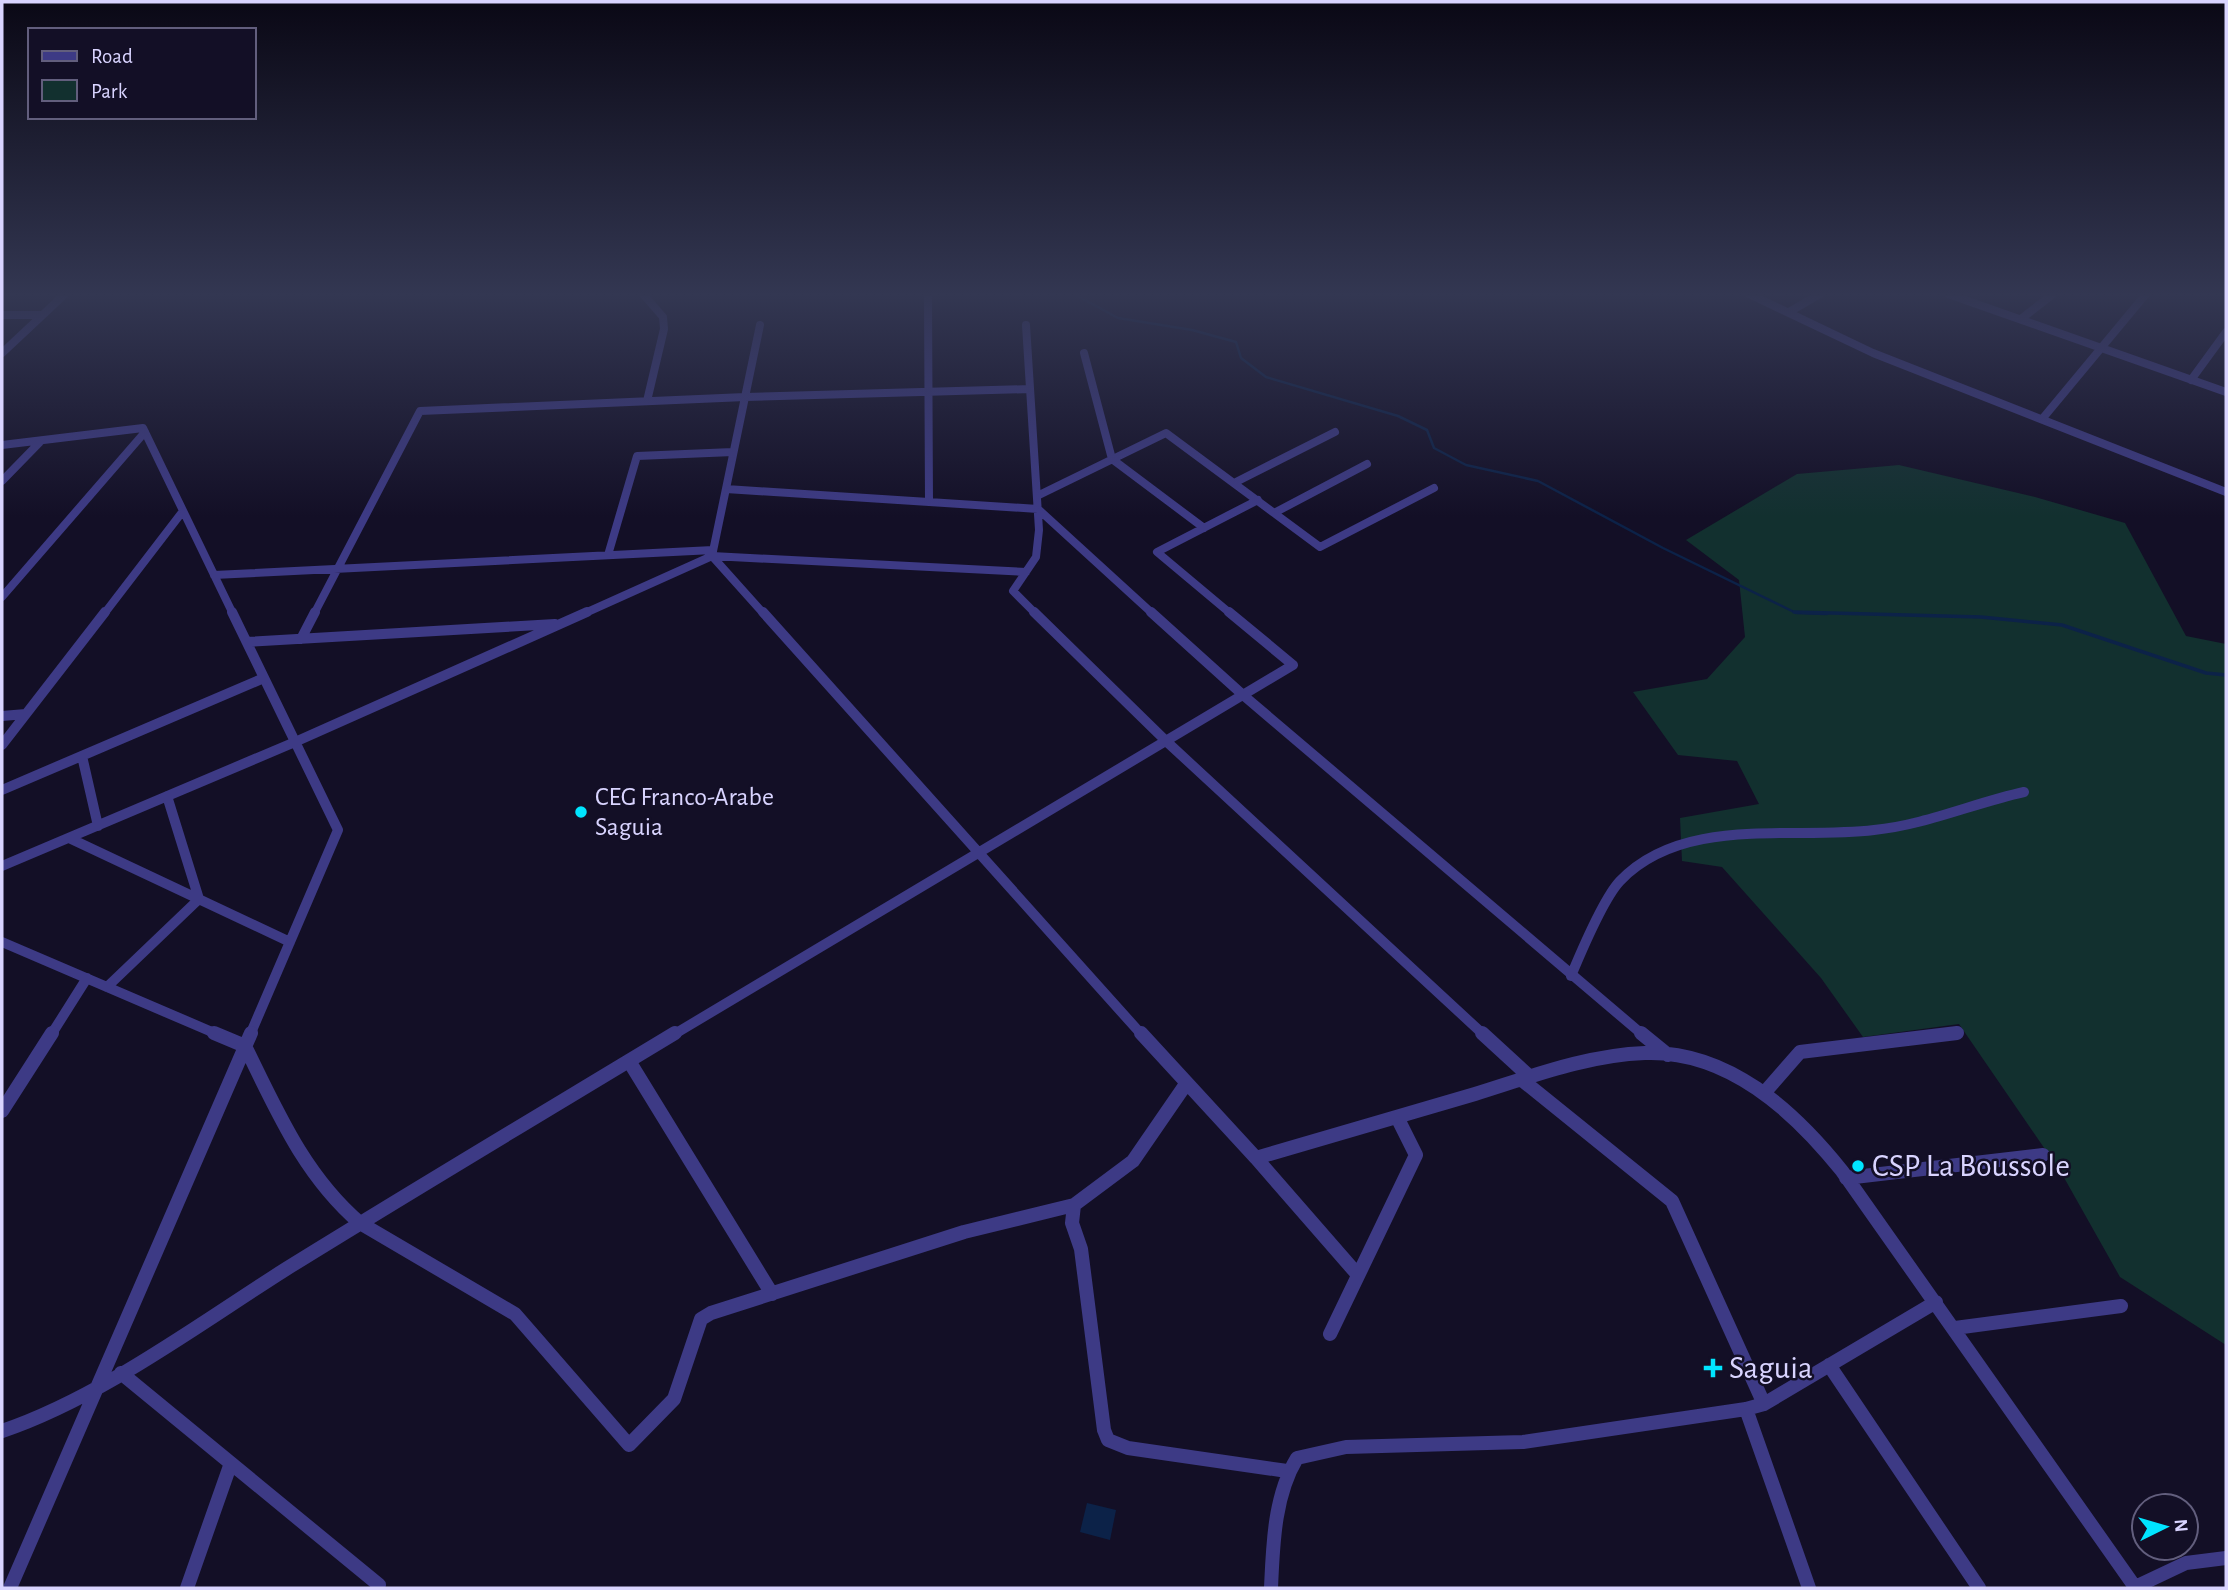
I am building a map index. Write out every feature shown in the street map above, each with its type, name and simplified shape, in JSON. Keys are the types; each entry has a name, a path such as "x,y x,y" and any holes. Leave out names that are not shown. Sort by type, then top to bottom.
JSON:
{"street":[{"path":"647,401 655,368"},
{"path":"713,553 751,368"},
{"path":"928,368 929,502"},
{"path":"1029,368 1038,509 1036,557 1013,591 1166,741 1526,1078 1672,1201 1764,1404"},
{"path":"1088,368 1112,459 1204,528"},
{"path":"1911,368 2226,492"},
{"path":"2043,418 2083,368"},
{"path":"2160,368 2226,392"},
{"path":"2191,380 2200,368"},
{"path":"301,639 420,411 745,397 1030,389"},
{"path":"2,445 144,428 338,830 10,1588"},
{"path":"2,597 145,432"},
{"path":"1234,483 1335,432"},
{"path":"1037,496 1166,433 1320,547 1434,488"},
{"path":"2,481 41,441"},
{"path":"608,555 637,456 733,452"},
{"path":"1274,513 1367,464"},
{"path":"726,489 1038,509 1243,695 1571,976 1668,1055"},
{"path":"2,1431 32,1421 99,1387 360,1223 629,1060 1293,665 1157,552 1258,500"},
{"path":"2,745 183,511"},
{"path":"214,575 608,555 713,553 1026,572"},
{"path":"2,866 295,742 713,553"},
{"path":"713,553 1186,1084 1256,1158 1357,1275"},
{"path":"247,642 561,623"},
{"path":"2,790 264,678"},
{"path":"2,716 26,714"},
{"path":"82,756 98,826"},
{"path":"1571,976 1585,943 1618,883 1662,852 1681,844 1764,834 1824,835 1881,830 1981,801 2024,792"},
{"path":"167,796 200,899"},
{"path":"69,838 290,942"},
{"path":"107,987 200,899"},
{"path":"2,942 245,1046 301,1156 337,1206 360,1223 515,1314 629,1446 674,1399 701,1319 711,1313 964,1232 1074,1205 1133,1161 1186,1084"},
{"path":"2,1111 87,978"},
{"path":"1765,1092 1800,1052 1957,1033"},
{"path":"1256,1158 1526,1078 1617,1057 1647,1053 1668,1055 1733,1075 1765,1092 1815,1140 1846,1178 1955,1328 2134,1587 2186,1563 2226,1558"},
{"path":"629,1060 772,1294"},
{"path":"1330,1334 1416,1155 1397,1117"},
{"path":"1846,1178 2043,1156"},
{"path":"1074,1205 1072,1223 1081,1249 1108,1440 1128,1448 1287,1471"},
{"path":"1271,1588 1287,1471 1297,1458 1346,1447 1523,1442 1746,1409 1764,1404 1936,1302"},
{"path":"1955,1328 2121,1306"},
{"path":"1829,1365 1979,1588"},
{"path":"121,1373 379,1585"},
{"path":"1746,1409 1809,1588"},
{"path":"187,1588 231,1463"}],"green space":[{"path":"1899,465 2035,497 2125,523 2186,636 2226,644 2226,1345 2120,1277 2062,1174 1959,1024 1863,1037 1821,978 1722,867 1682,861 1680,818 1759,804 1737,761 1678,755 1633,692 1707,679 1745,637 1739,580 1686,540 1797,474"}],"water":[{"path":"1087,1503 1116,1510 1110,1540 1080,1532"}],"waterway":[{"path":"1254,368 1266,377 1398,416 1427,430 1434,448 1466,465 1538,481 1663,548 1796,613 1827,614"},
{"path":"1794,612 1981,617 2062,625 2206,673 2226,675"}],"place":[{"name":"CEG Franco-Arabe Saguia","path":"581,812"},
{"name":"CSP La Boussole","path":"1858,1166"},
{"name":"Saguia","path":"1713,1368"}]}
